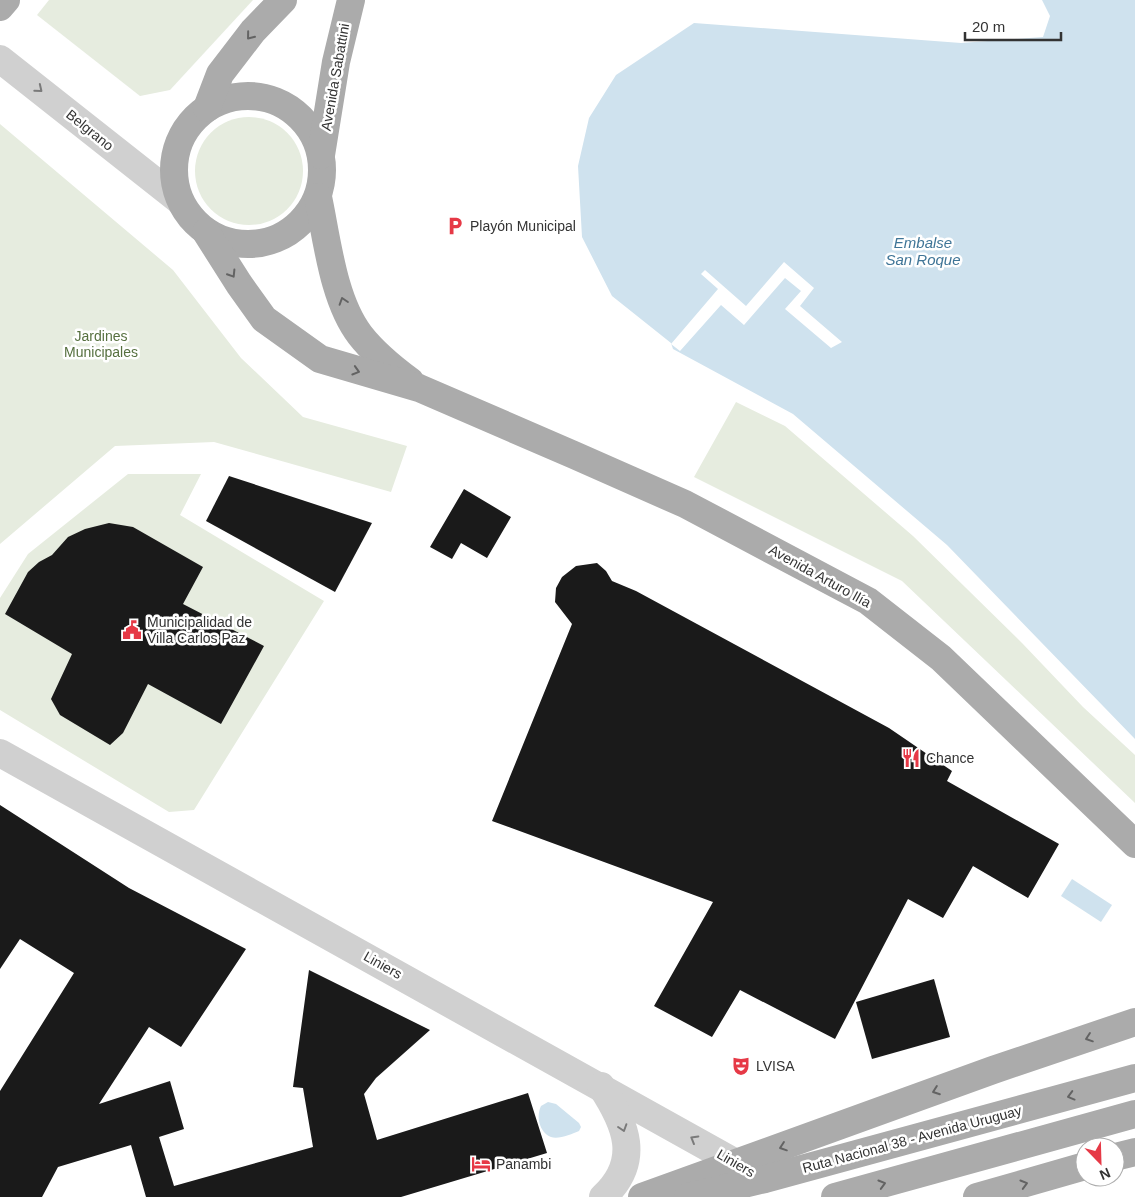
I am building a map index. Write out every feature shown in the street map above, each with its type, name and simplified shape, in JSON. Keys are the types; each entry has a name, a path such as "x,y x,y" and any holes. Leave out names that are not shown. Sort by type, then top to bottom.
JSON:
{"main road":[{"path":"0,7 6,0"},
{"path":"207,108 220,74 253,31 283,0"},
{"name":"Avenida Sabattini","path":"321,155 336,62 351,0"},
{"path":"253,96 277,101 297,114 313,132 321,155 322,176 318,197 344,306 359,334 383,360 419,388 320,359 290,340 264,319 238,284 206,232 191,218 180,201 174,181 174,160 178,146 191,122 207,108 229,98 253,96"},
{"path":"206,232 226,242 248,244 270,241 290,231 301,221 318,197"},
{"name":"Avenida Arturo Ilía","path":"419,388 685,504 868,601 941,658 1135,844"},
{"path":"642,1197 993,1070 1135,1022"},
{"name":"Ruta Nacional 38 - Avenida Uruguay","path":"688,1197 765,1179 1135,1078"},
{"path":"835,1197 1135,1114"},
{"path":"977,1197 1075,1169"}],"street":[{"name":"Belgrano","path":"0,59 180,201"},
{"name":"Liniers","path":"0,752 600,1085 765,1179"},
{"path":"600,1085 613,1105 623,1126 627,1155 617,1185 604,1197"}],"green space":[{"path":"49,0 253,0 170,90 140,96 37,15"},
{"path":"249,117 270,121 287,133 299,150 303,171 299,192 287,209 270,221 249,225 228,221 211,209 199,192 195,171 199,150 211,133 228,121"},
{"name":"Jardines Municipales","path":"0,124 173,270 241,358 303,417 407,446 391,492 214,442 115,446 0,544"},
{"path":"736,402 785,426 913,536 1022,643 1083,707 1135,755 1135,803 902,581 694,477"},
{"path":"128,474 201,474 180,515 324,601 194,810 169,812 0,710 0,598 28,554"}],"water":[{"name":"Embalse San Roque","path":"1042,0 1135,0 1135,739 947,545 793,414 673,349 671,343 612,296 582,237 578,166 589,118 616,75 694,23 961,43 1043,37 1050,16"},
{"path":"1072,879 1112,905 1101,922 1061,896"},
{"path":"548,1102 556,1104 579,1123 581,1127 579,1131 557,1138 547,1135 541,1128 539,1114 541,1106"}],"pier":[{"path":"784,262 814,288 800,306 842,342 831,348 785,309 801,291 785,278 744,325 721,305 680,351 671,344 718,289 701,274 705,270 746,306"}],"building":[{"path":"229,476 372,523 335,592 206,521"},
{"path":"464,489 511,517 487,558 461,543 452,559 430,547"},
{"name":"Municipalidad de Villa Carlos Paz","path":"109,523 133,527 203,567 183,604 264,646 221,724 148,684 123,733 110,745 60,715 51,699 72,654 5,614 28,572 39,562 52,555 68,537 85,529"},
{"path":"597,563 606,571 612,581 636,591 889,728 952,771 947,781 1059,844 1028,898 973,866 943,918 908,899 835,1039 740,990 712,1037 654,1006 713,902 492,821 572,624 555,602 556,588 562,577 576,566"},
{"path":"0,805 129,888 246,949 181,1047 149,1027 99,1104 170,1081 184,1129 159,1137 174,1186 313,1147 303,1088 293,1087 309,970 430,1030 376,1078 364,1094 377,1140 528,1093 547,1153 401,1197 146,1197 131,1145 58,1167 42,1197 0,1197 0,1091 74,973 20,939 0,969"},
{"path":"934,979 950,1037 872,1059 856,1002"}],"place":[{"name":"Playón Municipal","path":"455,226"},
{"name":"Municipalidad de Villa Carlos Paz","path":"132,630"},
{"name":"Chance","path":"911,758"},
{"name":"LVISA","path":"741,1066"},
{"name":"Panambi","path":"481,1164"}]}
